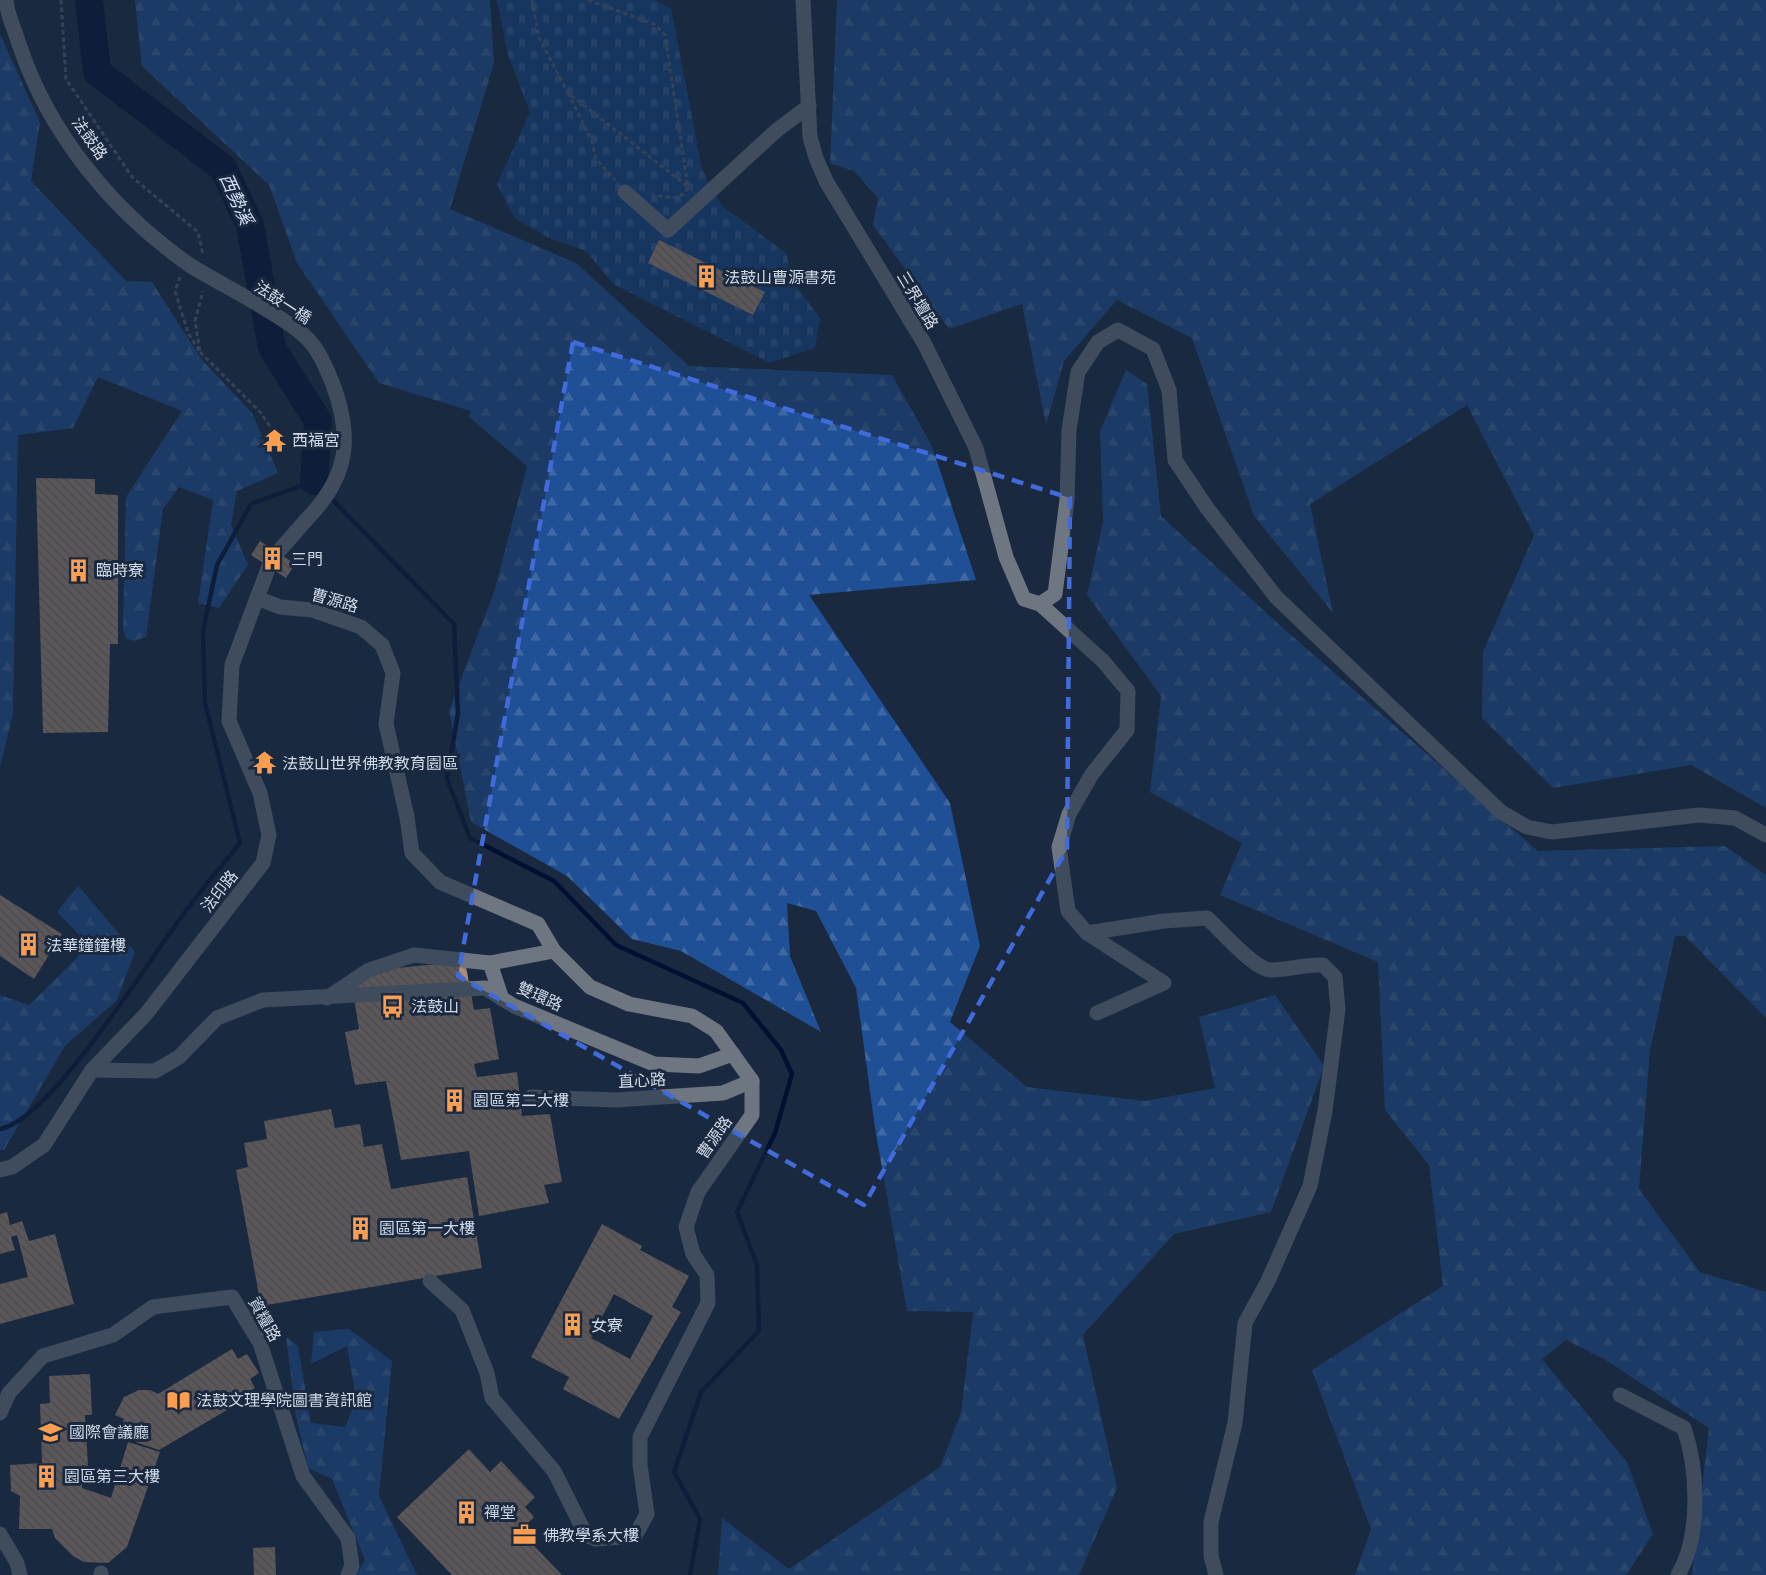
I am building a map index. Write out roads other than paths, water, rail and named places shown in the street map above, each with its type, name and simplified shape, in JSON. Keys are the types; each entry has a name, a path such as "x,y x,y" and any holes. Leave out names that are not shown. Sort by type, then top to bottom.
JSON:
{"street":[{"name":"法鼓路","path":"6,0 32,81 73,150 126,214 194,263"},
{"name":"三界壇路","path":"803,0 810,136 826,181 924,343 976,448 1016,584 1024,598 1040,604 1104,661 1128,691 1127,730 1092,774 1069,814 1059,847 1068,911 1087,933 1164,983 1097,1012"},
{"path":"625,192 668,230 697,207 777,130 809,106"},
{"name":"法鼓一橋","path":"194,263 301,333 322,356 338,398 346,436 342,464 327,499 278,552"},
{"path":"1040,604 1055,594 1067,500 1070,430 1078,372 1098,342 1118,330 1153,350 1169,390 1175,460 1276,597 1501,812 1527,827 1552,832 1699,815 1735,818 1766,835"},
{"name":"法印路","path":"0,1170 12,1167 44,1145 92,1070 146,1014 263,863 269,835 260,793 229,721 232,665 269,566"},
{"name":"曹源路","path":"257,598 280,607 312,610 361,627 382,645 393,673 386,724 407,817 412,854 440,882 538,924 554,951 590,987 629,1004 692,1016 716,1031 753,1082 752,1115 698,1192 686,1227 693,1254 707,1275 708,1303 640,1437 640,1465 647,1514 635,1536 596,1539 586,1535 554,1471 492,1398 487,1373 462,1310 430,1281"},
{"path":"1087,933 1164,921 1207,918 1252,961 1270,971 1305,964 1323,965 1335,978 1338,1008 1333,1059 1310,1186 1268,1281 1245,1323 1235,1423 1211,1522 1210,1557 1216,1575"},
{"path":"327,998 369,970 414,955 490,963 554,951"},
{"path":"490,963 502,999"},
{"name":"雙環路","path":"92,1070 155,1071 179,1057 217,1018 263,1000 485,988 502,999 654,1064 699,1066 733,1054"},
{"name":"直心路","path":"531,1097 616,1100 723,1093 753,1082"},
{"name":"資糧路","path":"0,1413 9,1393 44,1356 113,1335 153,1307 232,1297 260,1343 303,1476 348,1538 352,1566 348,1575"},
{"path":"1620,1395 1684,1428 1691,1450 1695,1509 1684,1565 1678,1575"},
{"path":"0,1534 18,1563 20,1575"}],"waterway":[{"name":"西勢溪","path":"89,0 97,72 223,168 250,225 272,348 318,421 314,481"},
{"path":"0,1129 21,1119 45,1098 71,1069 190,906 240,843 205,703 203,631 217,565 251,504 314,481 454,624 458,713 447,779 470,838 554,881 616,945 743,1003 781,1050 792,1074 775,1133 737,1212 757,1265 759,1331 701,1392 674,1472 700,1519 690,1575"}],"place":[{"name":"法鼓山曹源書苑","path":"706,277"},
{"name":"西福宮","path":"274,440"},
{"name":"三門","path":"273,559"},
{"name":"臨時寮","path":"78,570"},
{"name":"法鼓山世界佛教教育園區","path":"264,763"},
{"name":"法華鐘鐘樓","path":"28,945"},
{"name":"法鼓山","path":"393,1006"},
{"name":"園區第二大樓","path":"455,1100"},
{"name":"園區第一大樓","path":"361,1228"},
{"name":"女寮","path":"573,1325"},
{"name":"法鼓文理學院圖書資訊館","path":"178,1400"},
{"name":"國際會議廳","path":"51,1432"},
{"name":"園區第三大樓","path":"46,1476"},
{"name":"禪堂","path":"466,1512"},
{"name":"佛教學系大樓","path":"525,1535"}]}
